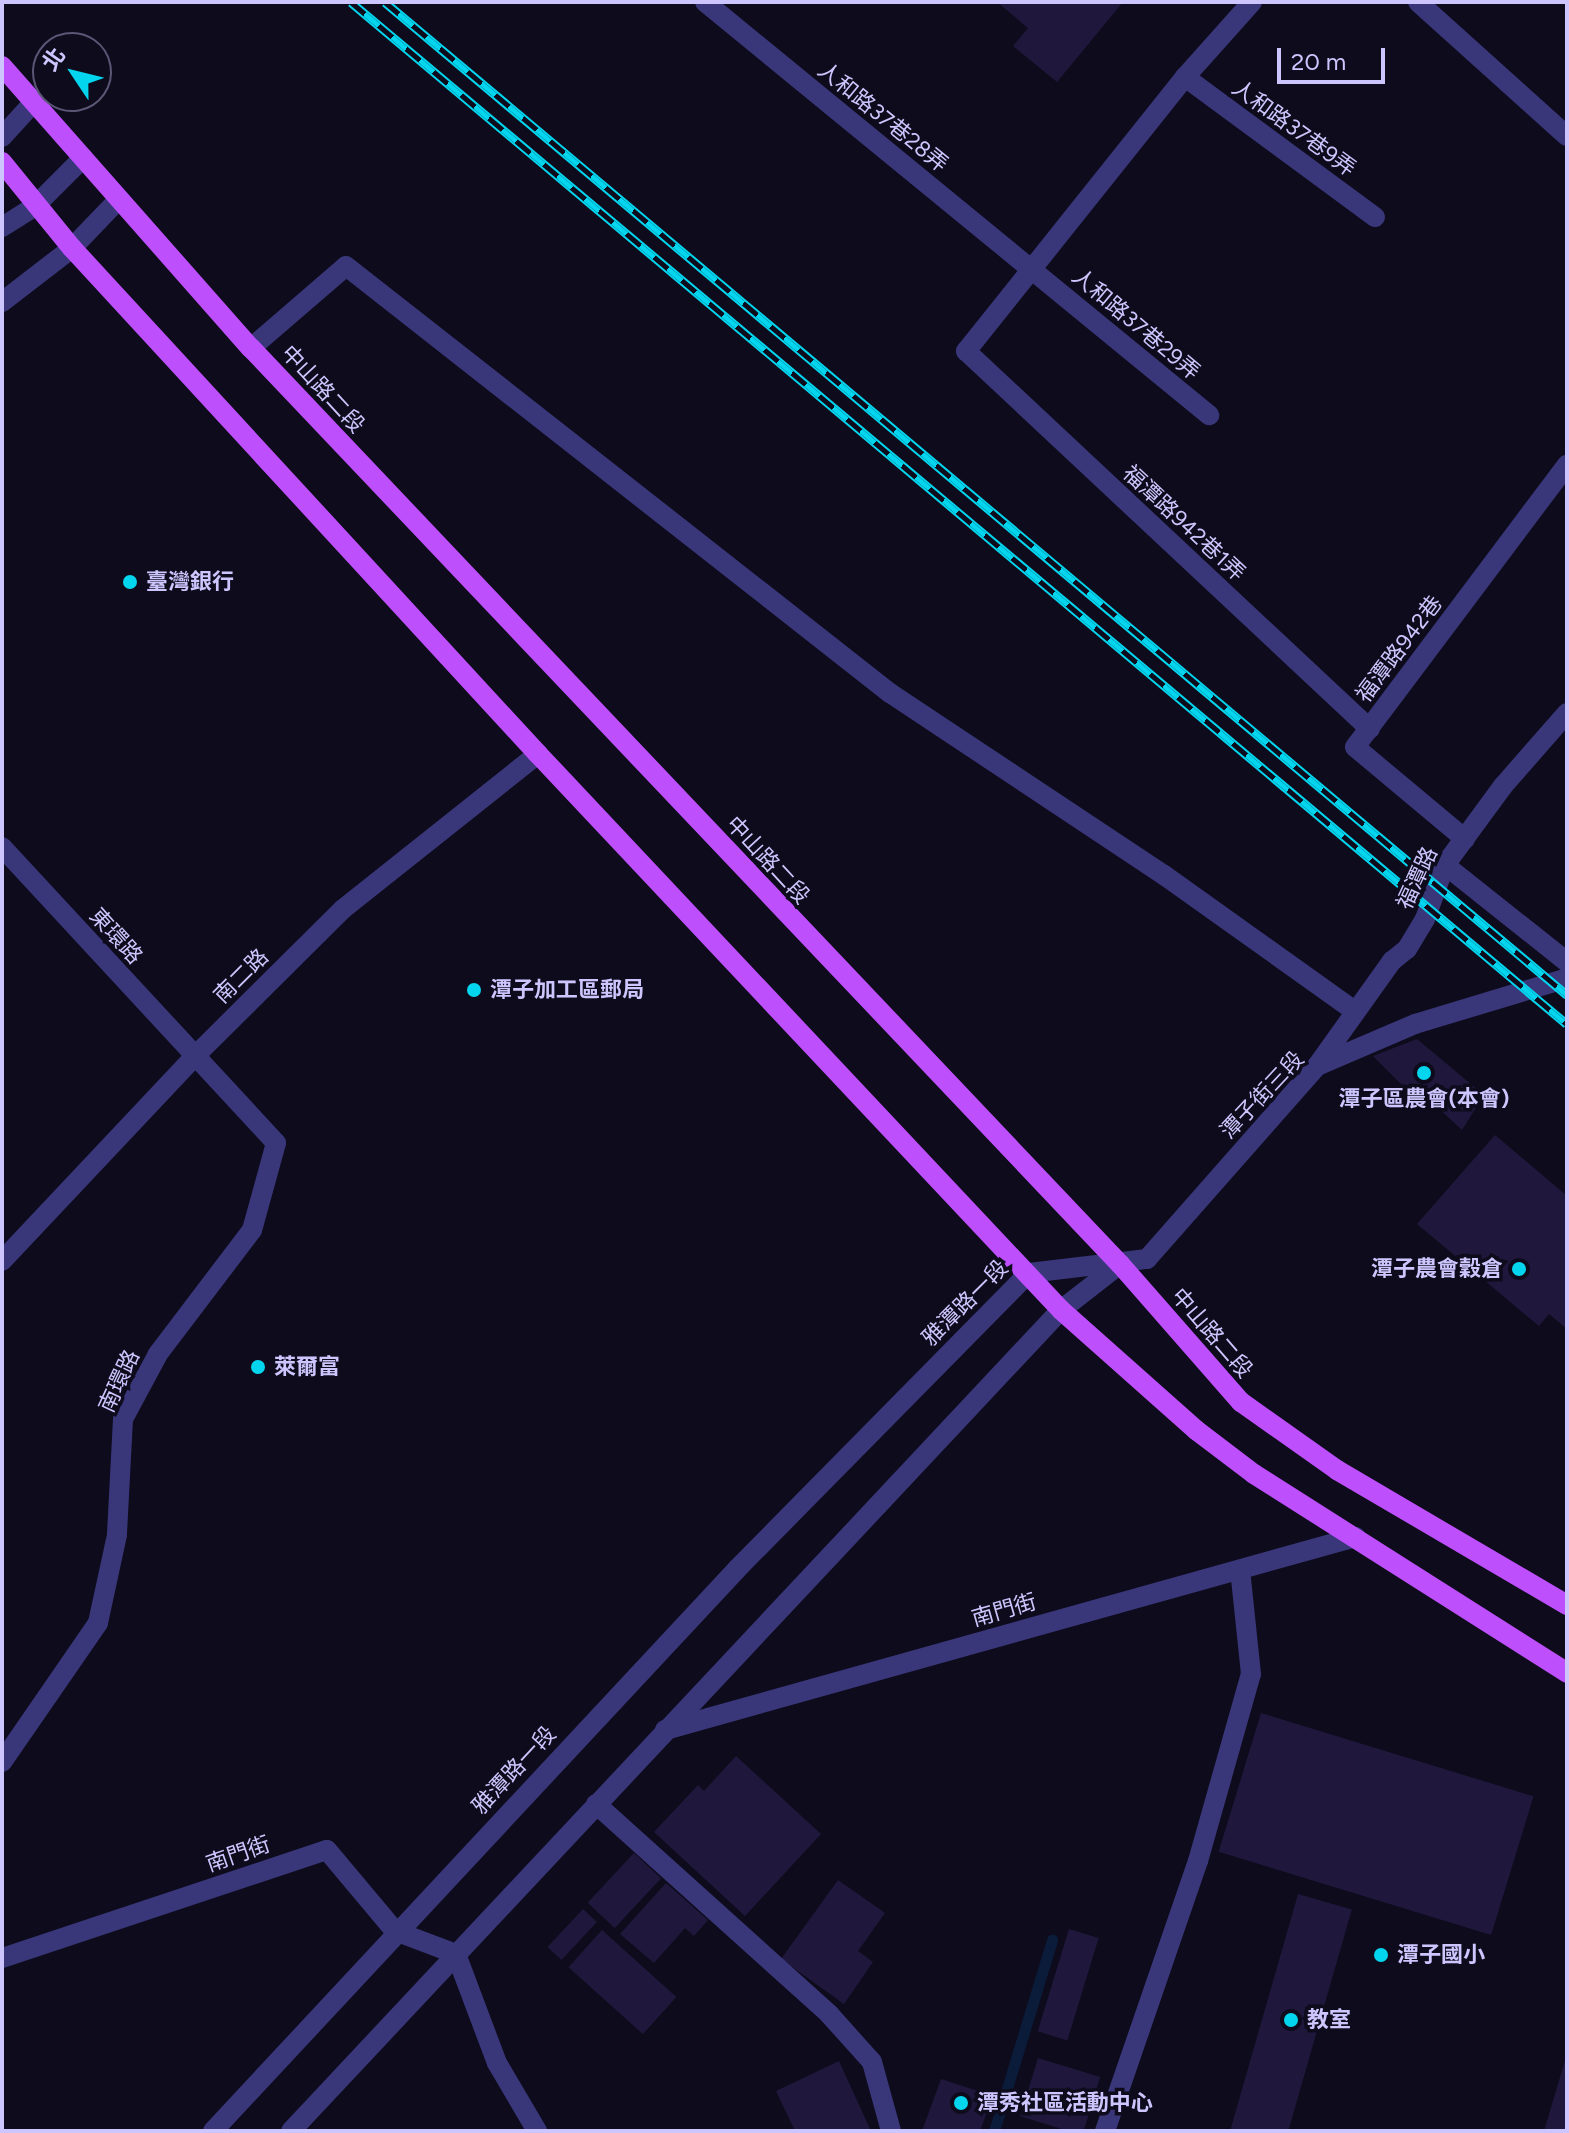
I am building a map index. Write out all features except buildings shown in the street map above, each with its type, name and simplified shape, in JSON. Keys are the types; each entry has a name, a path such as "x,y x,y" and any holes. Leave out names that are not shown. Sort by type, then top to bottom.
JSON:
{"main road":[{"name":"中山路二段","path":"2,66 32,102"},
{"name":"中山路二段","path":"41,112 117,201 251,348 1120,1264 1241,1402 1337,1470 1567,1605"},
{"path":"2,162 72,248 538,754 1061,1310 1196,1430 1254,1474 1567,1673"}],"street":[{"name":"人和路37巷28弄","path":"705,2 1031,269"},
{"path":"1031,269 1185,77 1252,2"},
{"path":"1418,2 1567,136"},
{"name":"人和路37巷9弄","path":"1185,77 1375,217"},
{"path":"2,137 32,104"},
{"path":"2,227 35,206 83,158"},
{"path":"2,302 72,248 117,201"},
{"path":"251,348 346,266 890,693 1164,875 1355,1011"},
{"name":"福潭路942巷1弄","path":"1031,269 966,351 1370,729"},
{"name":"人和路37巷29弄","path":"1031,269 1209,415"},
{"name":"福潭路942巷","path":"1465,839 1355,747 1567,465"},
{"name":"福潭路","path":"1317,1066 1355,1011 1407,949 1425,919 1445,865 1503,786 1567,713"},
{"name":"南二路","path":"2,1261 194,1057 343,909 538,754"},
{"name":"東環路","path":"2,847 194,1057"},
{"path":"1445,865 1566,975"},
{"name":"潭子街三段","path":"1120,1264 1147,1259 1317,1066 1415,1024 1566,975"},
{"name":"南環路","path":"2,1762 98,1623 117,1535 123,1419 158,1354 252,1230 276,1143 194,1057"},
{"path":"291,2131 1061,1310 1120,1264"},
{"name":"雅潭路一段","path":"213,2131 395,1931 726,1580 1029,1273 1120,1264"},
{"name":"南門街","path":"665,1730 1356,1537"},
{"path":"1105,2131 1198,1861 1251,1674 1240,1570"},
{"path":"596,1804 829,2014 872,2062 891,2131"},
{"name":"南門街","path":"2,1958 327,1850 395,1931 456,1954"},
{"path":"456,1954 497,2063 537,2131"}],"waterway":[{"path":"994,2131 1052,1940"}],"railway":[{"path":"351,2 1567,1024"},
{"path":"385,2 1567,995"}],"place":[{"name":"臺灣銀行","path":"130,582"},
{"name":"潭子加工區郵局","path":"474,990"},
{"name":"潭子區農會(本會)","path":"1424,1073"},
{"name":"潭子農會穀倉","path":"1519,1269"},
{"name":"萊爾富","path":"258,1367"},
{"name":"潭子國小","path":"1381,1955"},
{"name":"教室","path":"1291,2020"},
{"name":"潭秀社區活動中心","path":"961,2103"}]}
